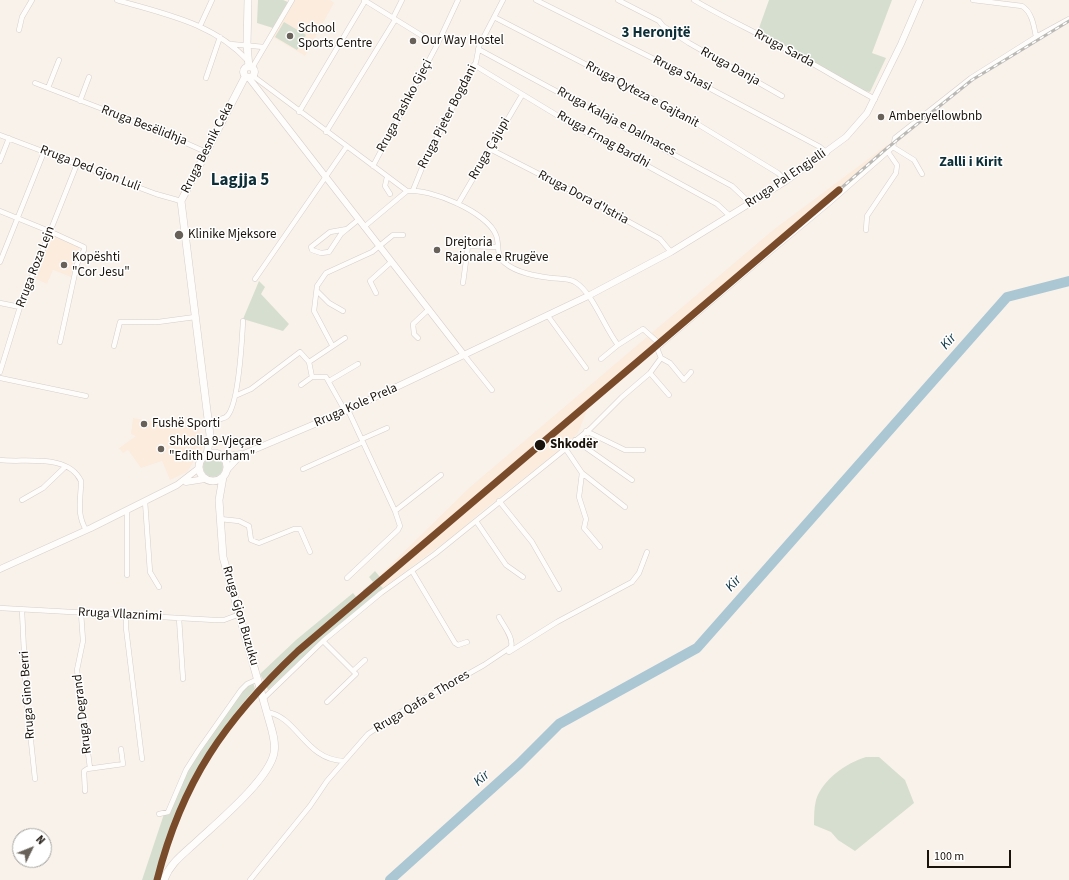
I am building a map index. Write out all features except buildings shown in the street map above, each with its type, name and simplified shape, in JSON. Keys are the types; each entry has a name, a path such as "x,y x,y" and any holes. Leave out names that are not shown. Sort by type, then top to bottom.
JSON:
{"main road":[{"path":"248,0 247,46 250,65 254,71 249,77 464,356"},
{"name":"Rruga Pal Engjelli","path":"464,356 588,296 671,252 786,181 826,153 846,137 857,125 874,99 920,0"},
{"name":"Rruga Besnik Ceka","path":"208,455 210,435 181,201 206,152 249,77"},
{"name":"Rruga Kole Prela","path":"227,470 238,458 246,453 347,411 464,356"},
{"name":"Rruga Besnik Ceka","path":"210,435 220,456"},
{"name":"Rruga Kole Prela","path":"220,456 246,453"},
{"path":"182,483 209,480 223,477 227,470 226,462 220,456 208,455 201,460 199,468 201,474 209,480"},
{"path":"0,569 86,530 182,483 199,468"},
{"name":"Rruga Gjon Buzuku","path":"164,880 176,862 238,802 267,768 274,753 274,744 264,699 223,557 219,500 223,477"},
{"name":"Rruga Gjon Buzuku","path":"209,480 219,500"}],"street":[{"path":"18,30 22,17 32,0"},
{"path":"117,0 200,26 230,44 250,65 264,47 291,0"},
{"path":"200,26 212,0"},
{"path":"326,132 394,19 402,0"},
{"name":"Rruga Pashko Gjeçi","path":"373,166 437,45 458,0"},
{"name":"Rruga Pjeter Bogdani","path":"413,190 424,163 474,66 477,59 478,49 503,0"},
{"name":"Rruga Shasi","path":"536,0 729,98 820,147 826,153"},
{"name":"Rruga Danja","path":"618,0 659,21 663,26 689,43 782,96"},
{"name":"Rruga Sarda","path":"694,0 736,24 787,49 874,99"},
{"path":"973,0 1022,6 1030,15 1036,37"},
{"path":"300,112 364,1 437,45"},
{"name":"Rruga Qyteza e Gajtanit","path":"494,17 676,111 778,173 786,181"},
{"path":"691,372 684,380 670,364 661,358 657,348 888,152 893,147 895,138 927,112 971,78 1036,37 1069,19"},
{"path":"206,78 220,37"},
{"path":"230,44 264,47"},
{"name":"Rruga Kalaja e Dalmaces","path":"478,49 720,179 732,186 750,203"},
{"path":"48,88 59,60"},
{"name":"Rruga Frnag Bardhi","path":"474,66 578,128 717,204 730,216"},
{"path":"80,101 89,76"},
{"path":"249,77 300,112 407,191"},
{"name":"Rruga Besëlidhja","path":"35,83 159,131 206,152"},
{"name":"Rruga Çajupi","path":"458,204 522,94"},
{"name":"Rruga Ded Gjon Luli","path":"0,135 156,194 181,201"},
{"path":"0,161 9,138"},
{"path":"255,279 347,146"},
{"path":"893,147 914,160 922,174"},
{"name":"Rruga Dora d'Istria","path":"490,149 584,197 660,239 671,252"},
{"path":"0,262 44,152"},
{"path":"866,230 867,216 896,173 897,164 888,152"},
{"name":"Rruga Roza Lejn","path":"0,372 20,307 49,231 77,164"},
{"path":"388,177 385,186 390,194"},
{"path":"364,227 407,191 413,190 458,204 486,220 496,235 498,255 501,260 520,271 574,282 582,288 618,345"},
{"path":"0,211 78,244 84,250 77,264 60,342"},
{"path":"347,229 330,232 311,247 312,250 321,253 329,252 341,234 358,220"},
{"path":"332,345 314,311 320,279 326,273 364,256 393,236 402,235"},
{"path":"463,282 468,246 498,247"},
{"path":"376,293 370,281 391,262"},
{"path":"318,291 329,303 343,312"},
{"path":"0,303 20,307"},
{"path":"418,338 414,334 413,324 428,310"},
{"path":"548,316 586,368"},
{"path":"114,346 120,322 158,322 195,317"},
{"path":"208,420 228,416 235,396 244,321"},
{"path":"601,359 618,345 643,329 661,345"},
{"path":"309,362 332,345 345,338"},
{"path":"235,396 251,390 297,353 303,354 309,362 312,378"},
{"path":"464,356 492,390"},
{"path":"264,699 323,641 381,593 476,521 586,431 650,373 661,358"},
{"path":"329,382 358,364"},
{"path":"650,373 668,395"},
{"path":"301,385 312,378 322,376 326,377 347,411 362,440 400,522 398,530 347,578"},
{"path":"0,378 86,396"},
{"path":"303,468 387,428"},
{"path":"586,431 625,450 643,450"},
{"path":"575,440 632,480"},
{"path":"565,448 582,473 625,507"},
{"path":"0,460 43,461 72,470 81,481 80,514 81,522 86,530"},
{"path":"22,500 43,488 65,467"},
{"path":"582,473 580,497 586,519 584,528 600,547"},
{"path":"395,511 441,475"},
{"path":"145,501 150,572 158,587"},
{"path":"499,502 532,542 559,589"},
{"path":"127,510 127,575"},
{"path":"220,519 238,521 249,526 251,540 259,543 294,529 300,529 310,552"},
{"path":"476,521 506,564 523,577"},
{"name":"Rruga Qafa e Thores","path":"250,880 310,806 327,781 359,743 375,729 507,651 513,650 557,622 632,582 638,574 647,552"},
{"path":"412,571 455,643 458,646 467,642"},
{"name":"Rruga Vllaznimi","path":"0,608 224,620 240,614"},
{"name":"Rruga Gino Berri","path":"22,610 26,694 35,780"},
{"name":"Rruga Degrand","path":"81,613 83,640 77,670 90,768"},
{"path":"126,615 126,628 142,759"},
{"path":"499,617 512,644 507,651"},
{"path":"178,618 183,679"},
{"path":"323,641 354,670 356,674 327,702"},
{"path":"354,670 365,660"},
{"path":"159,814 168,812 186,770 234,698 247,684 258,679"},
{"path":"267,712 280,717 317,753 329,758 344,761"},
{"name":"Rruga Degrand","path":"85,791 84,771 90,768 123,764 121,749"}],"shaded area":[{"path":"295,0 330,0 334,3 305,56 273,37"},
{"path":"887,145 889,149 589,405 578,433 566,445 481,512 457,533 383,588 379,583 384,579 380,575 470,487 773,230"},
{"path":"51,235 80,247 73,264 71,277 53,270 47,284 34,278"},
{"name":"Shkolla 9-Vjeçare \"Edith Durham\"","path":"133,418 199,429 203,447 187,472 170,480 162,461 141,468 128,450 123,453 119,448 136,436 131,434"}],"green space":[{"path":"258,0 283,0 288,2 273,28 257,23"},
{"path":"769,0 892,0 872,53 886,58 870,92 861,90 768,37 759,28"},
{"name":"School Sports Centre","path":"284,22 306,35 297,50 275,37"},
{"path":"259,281 265,287 261,294 289,324 283,331 243,319"},
{"path":"213,457 220,460 223,467 220,474 213,477 206,474 203,467 206,460"},
{"path":"375,571 380,577 363,592 363,590 373,582 369,577"},
{"path":"378,583 383,588 314,647 268,690 265,684"},
{"path":"353,593 357,598 263,680 260,674 296,640"},
{"path":"253,682 255,689 220,733 193,778 172,827 155,880 142,880 164,814 170,813 189,768 243,689"},
{"path":"866,757 879,757 905,780 914,803 855,851 838,840 831,832 814,825 815,806 819,792 836,773 851,763"}],"waterway":[{"name":"Kir","path":"390,880 519,764 559,724 697,648 1007,297 1069,281"}],"railway":[{"path":"839,190 886,149 972,80 1069,21"}],"transit line":[{"path":"157,880 167,845 179,812 193,782 228,728 272,677 298,651 839,190"}],"place":[{"name":"School Sports Centre","path":"290,36"},
{"name":"Our Way Hostel","path":"413,41"},
{"name":"Amberyellowbnb","path":"881,117"},
{"name":"Klinike Mjeksore","path":"179,235"},
{"name":"Drejtoria Rajonale e Rrugëve","path":"437,250"},
{"name":"Kopështi \"Cor Jesu\"","path":"64,265"},
{"name":"Fushë Sporti","path":"144,424"},
{"name":"Shkodër","path":"540,445"},
{"name":"Shkolla 9-Vjeçare \"Edith Durham\"","path":"161,449"}],"district":[{"name":"3 Heronjtë","path":"656,34"},
{"name":"Zalli i Kirit","path":"971,163"},
{"name":"Lagjja 5","path":"240,181"}]}
